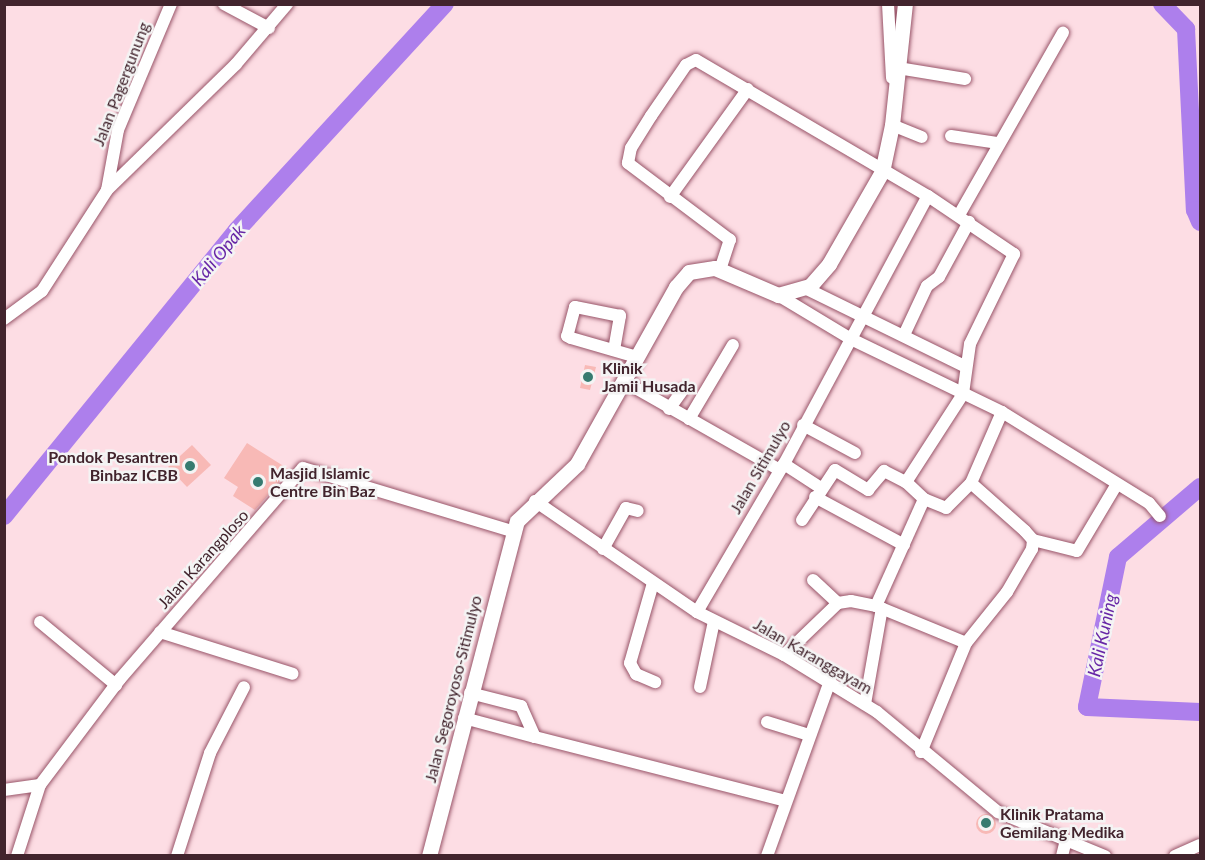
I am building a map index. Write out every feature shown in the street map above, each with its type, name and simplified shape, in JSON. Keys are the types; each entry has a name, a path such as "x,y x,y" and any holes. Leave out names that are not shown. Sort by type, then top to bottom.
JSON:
{"main road":[{"path":"512,531 535,501 558,487 577,464 682,278 703,267 720,270 778,295 805,288 829,264 882,172 892,125 898,68 900,15"},
{"name":"Jalan Segoroyoso-Sitimulyo","path":"429,855 512,531"}],"street":[{"name":"Jalan Pagergunung","path":"4,319 42,291 107,190 118,130 171,4"},
{"path":"224,4 268,28"},
{"path":"107,190 268,28 287,4"},
{"path":"888,4 900,15 893,109"},
{"path":"904,335 927,286 939,278 998,143 1063,33"},
{"path":"720,270 730,240 636,173 628,153 686,65 702,60 882,172 928,196 1011,250 1015,259 969,344 965,381 906,482"},
{"path":"898,68 965,78"},
{"path":"670,197 748,89"},
{"path":"892,125 922,137"},
{"path":"951,136 998,143"},
{"name":"Jalan Sitimulyo","path":"698,612 782,467 928,196"},
{"path":"805,288 904,335 1002,412 1117,484 1160,516"},
{"path":"778,295 851,339 965,381"},
{"path":"614,350 620,316 575,307 567,336 637,357"},
{"path":"689,419 733,345"},
{"path":"625,382 669,409 782,467 904,545"},
{"path":"669,409 681,390"},
{"path":"802,520 818,492 835,470 868,490 884,471 906,482 924,499 939,506 952,506 972,483 1002,412"},
{"path":"803,425 855,453"},
{"name":"Jalan Karangploso","path":"17,855 39,785 160,632 303,468 512,531"},
{"path":"972,483 1033,540 1077,551 1117,484"},
{"path":"865,704 879,607 924,499"},
{"name":"Jalan Karanggayam","path":"535,501 698,612 784,655 865,704 998,813 1105,855"},
{"path":"603,549 626,508 638,511"},
{"path":"921,752 966,643 1013,583 1030,556 1033,540"},
{"path":"813,580 838,603 879,607 966,643"},
{"path":"653,583 630,663 636,674 655,682"},
{"path":"784,655 838,603"},
{"path":"700,687 714,621"},
{"path":"40,622 116,685"},
{"path":"160,632 293,674"},
{"path":"767,855 783,800 830,681"},
{"path":"177,855 210,753 244,687"},
{"path":"470,693 521,706 535,737"},
{"path":"464,718 783,800"},
{"path":"767,722 809,735"},
{"path":"4,790 39,785"},
{"path":"1062,855 1066,840"},
{"path":"1175,855 1200,845"}],"building":[{"name":"Klinik Jamii Husada","path":"585,365 596,367 590,390 580,388"},
{"name":"Masjid Islamic Centre Bin Baz","path":"247,443 290,470 255,510 233,496 238,487 224,478"},
{"name":"Pondok Pesantren Binbaz ICBB","path":"192,445 211,465 187,487 168,467"},
{"name":"Klinik Pratama Gemilang Medika","path":"986,814 993,817 996,824 993,831 986,834 979,831 976,824 979,817"}],"waterway":[{"name":"Kali Opak","path":"4,516 237,230 445,4"},
{"name":"Kali Opak","path":"1162,4 1186,29 1195,210 1200,222"},
{"name":"Kali Kuning","path":"1200,487 1118,557 1087,707 1200,712"}],"place":[{"name":"Klinik Jamii Husada","path":"588,377"},
{"name":"Pondok Pesantren Binbaz ICBB","path":"190,466"},
{"name":"Masjid Islamic Centre Bin Baz","path":"258,482"},
{"name":"Klinik Pratama Gemilang Medika","path":"986,823"}]}
